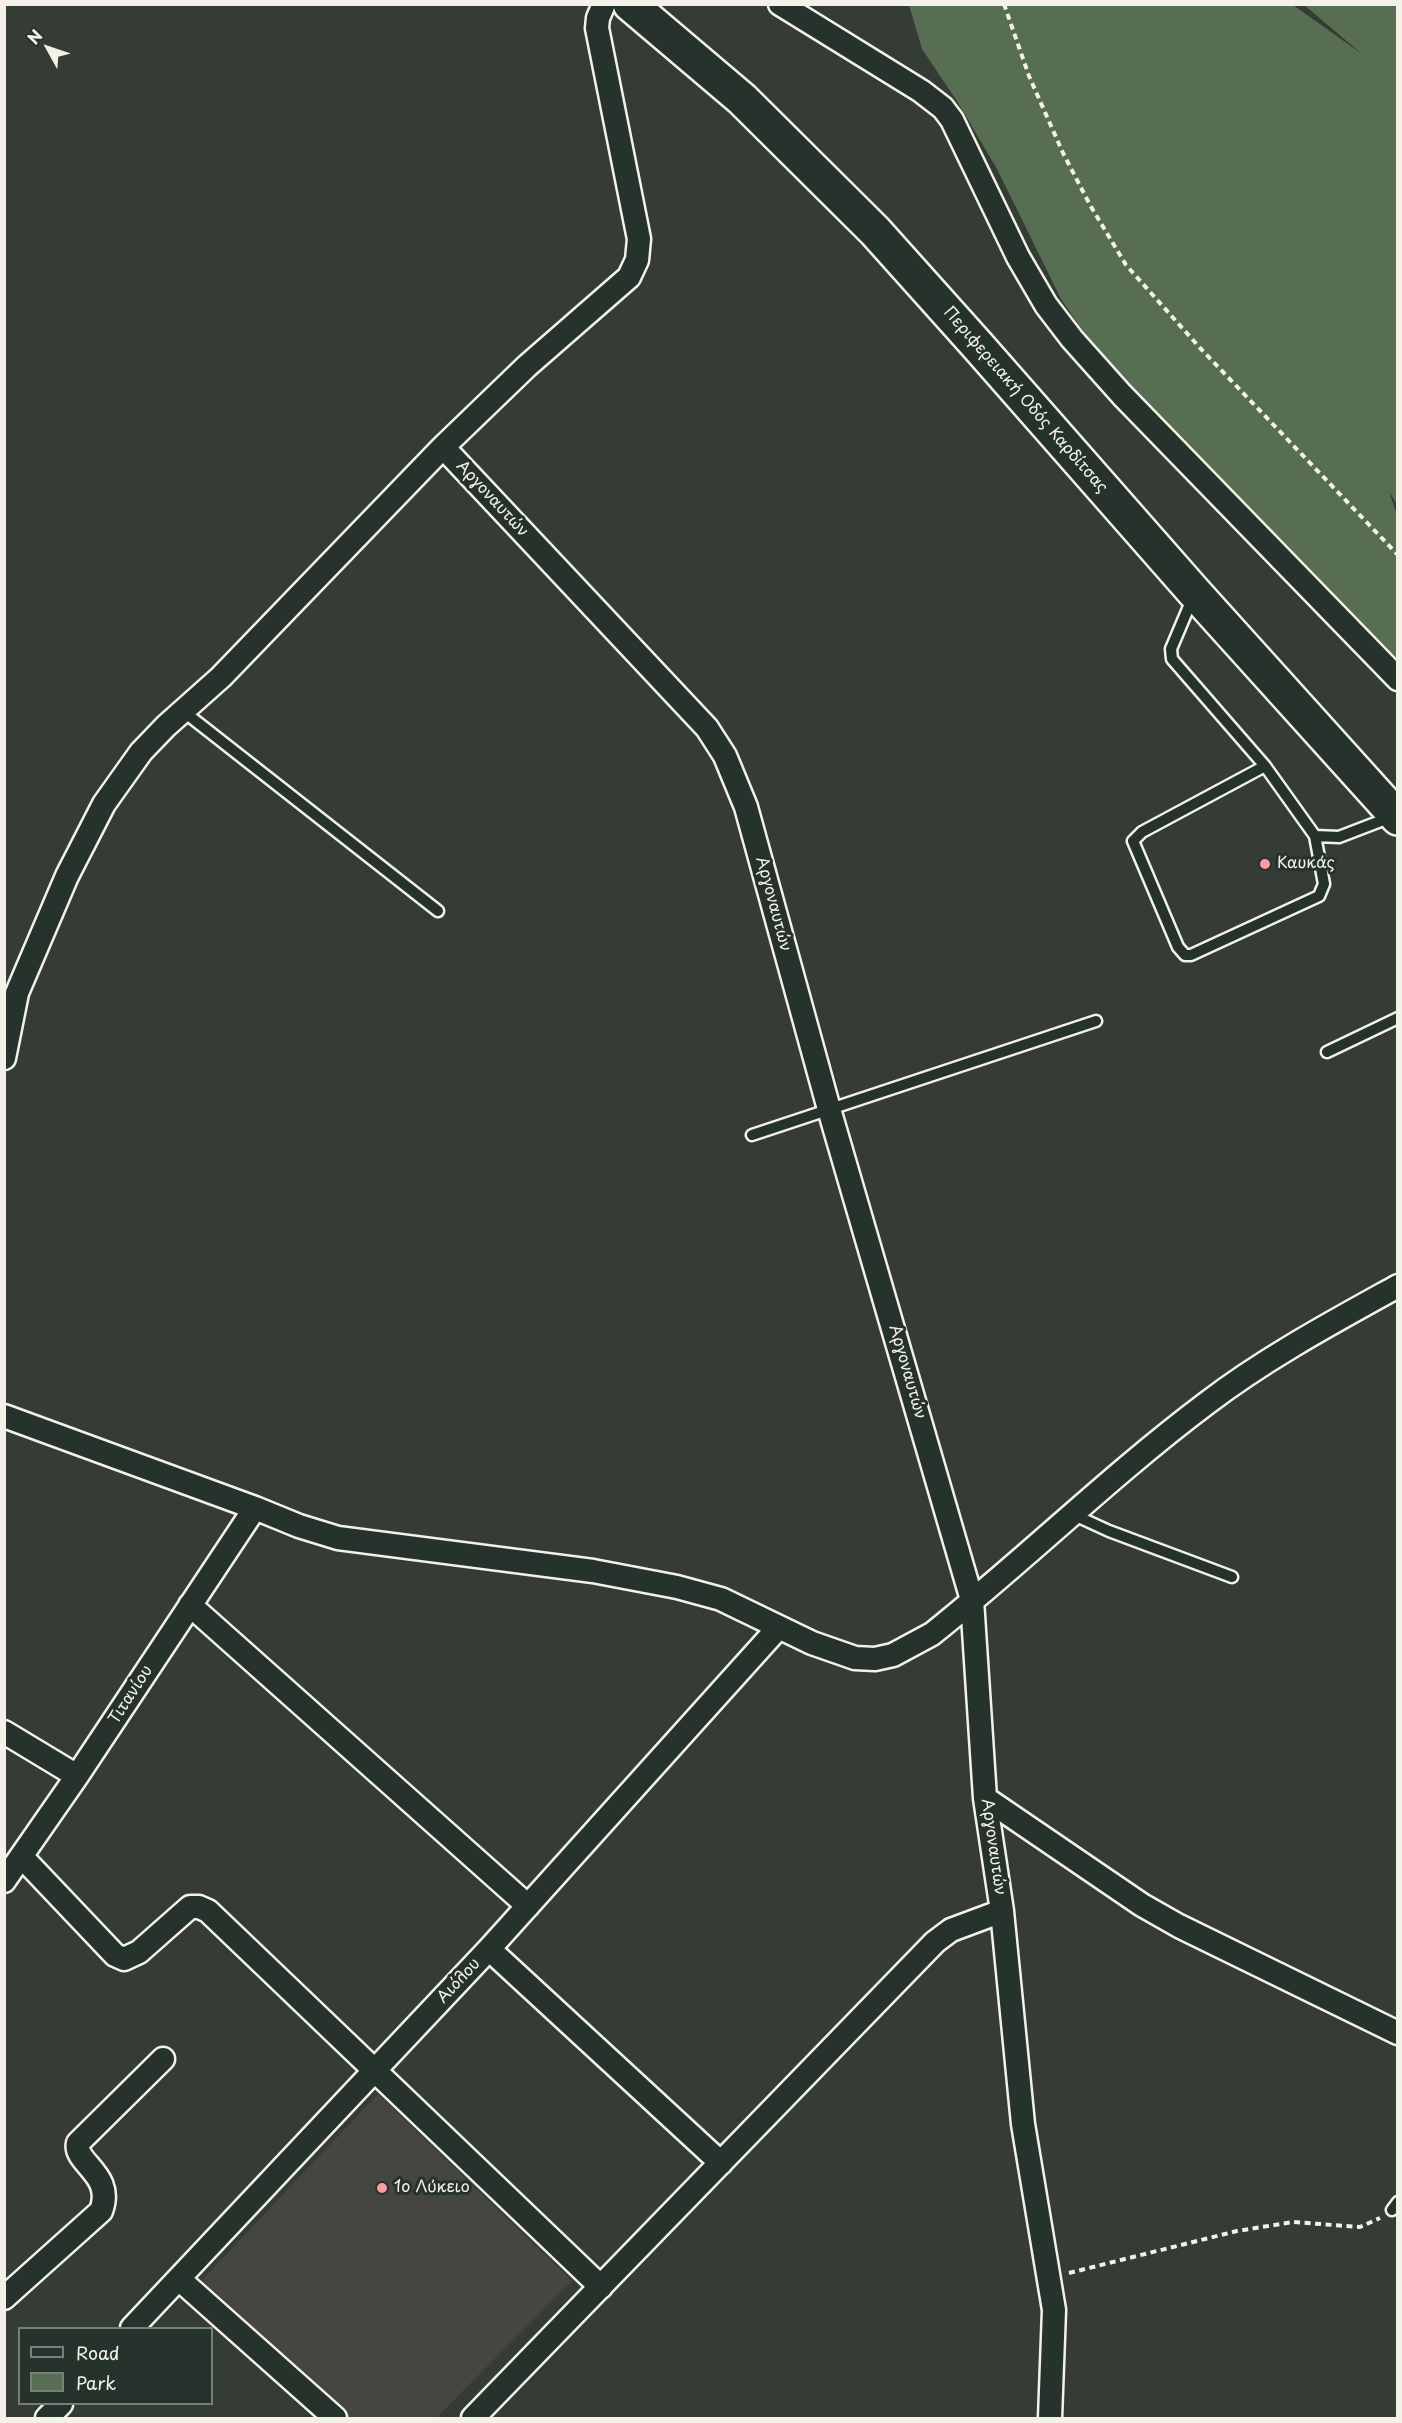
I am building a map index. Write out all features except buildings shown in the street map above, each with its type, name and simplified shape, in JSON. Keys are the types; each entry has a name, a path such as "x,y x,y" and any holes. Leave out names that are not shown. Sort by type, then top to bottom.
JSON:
{"main road":[{"name":"Περιφερειακή Οδός Καρδίτσας","path":"630,4 742,99 874,231 1396,817"}],"street":[{"path":"4,1058 11,990 104,804 141,752 220,676 443,447 527,366 629,277 637,260 639,239 597,28 598,18 604,4"},
{"path":"780,4 921,91 943,108 952,120 1018,257 1046,304 1072,339 1122,395 1398,679"},
{"name":"Αργοναυτών","path":"443,447 687,706 719,744 738,783 746,807 829,1109 972,1600 985,1797 1002,1911 1023,2124 1054,2310 1051,2418"},
{"path":"4,1416 299,1526 338,1538 593,1571 677,1587 721,1599 843,1655 875,1659 893,1655 920,1642 1161,1438 1209,1401 1343,1316 1398,1286"},
{"name":"Τιτανίου","path":"4,1881 77,1776 255,1508"},
{"path":"190,1605 528,1906"},
{"name":"Αιόλου","path":"133,2327 489,1949 779,1627"},
{"path":"4,1732 77,1776"},
{"path":"985,1797 1142,1905 1179,1926 1398,2033"},
{"path":"22,1857 115,1955 124,1959 139,1952 190,1907 203,1908 601,2287"},
{"path":"473,2418 935,1942 951,1930 1002,1911"},
{"path":"489,1949 721,2163"},
{"path":"4,2298 101,2211 105,2194 102,2182 79,2153 78,2143 163,2059"},
{"path":"179,2279 335,2418"},
{"path":"47,2418 59,2405"}],"lane":[{"path":"1195,594 1171,649 1172,659 1265,766 1315,836 1324,884 1319,896 1191,955 1185,955 1178,947 1133,841 1143,832 1265,766"},
{"path":"183,711 438,911"},
{"path":"1315,836 1339,837 1396,817"},
{"path":"1328,1052 1398,1018"},
{"path":"752,1135 1096,1021"},
{"path":"1072,1514 1109,1531 1232,1577"}],"path":[{"path":"1004,4 1029,76 1064,153 1090,205 1126,266 1201,349 1398,555"},
{"path":"1048,2279 1237,2231 1293,2222 1360,2227 1375,2222 1395,2206"}],"shaded area":[{"name":"1ο Λύκειο","path":"378,2094 572,2281 436,2418 351,2418 201,2281"}],"green space":[{"path":"909,5 1293,5 1362,54 1304,5 1397,5 1397,505 1389,491 1397,515 1397,659 1100,356 1061,299 997,169 957,101 922,49"}],"place":[{"name":"Καυκάς","path":"1265,864"},
{"name":"1ο Λύκειο","path":"382,2188"}]}
